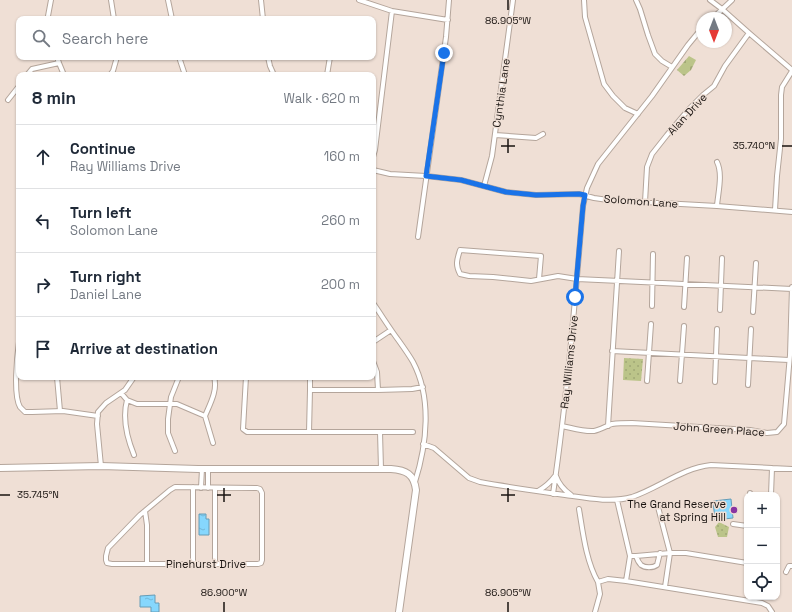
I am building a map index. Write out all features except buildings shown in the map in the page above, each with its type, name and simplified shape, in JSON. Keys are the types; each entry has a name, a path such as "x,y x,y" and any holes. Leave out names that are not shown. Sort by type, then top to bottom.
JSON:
{"main road":[{"path":"0,468 101,466 205,469 381,469 403,471 409,474 415,482 416,490 399,612"}],"street":[{"path":"48,16 51,0"},
{"path":"111,0 114,16"},
{"path":"168,0 171,16"},
{"path":"261,0 263,16"},
{"path":"359,0 392,10 448,20"},
{"path":"418,237 448,20 449,0"},
{"name":"Cynthia Lane","path":"484,186 492,156 514,0"},
{"path":"584,0 585,17 604,84 625,108 638,114"},
{"path":"636,0 655,54 672,67"},
{"path":"710,0 792,70 782,87 781,95 781,139 775,210"},
{"path":"719,12 732,0"},
{"path":"376,142 392,10"},
{"name":"Alan Drive","path":"645,202 647,167 652,154 689,109 714,86 749,33"},
{"name":"Ray Williams Drive","path":"553,494 569,363 585,195 598,164 638,114 696,35"},
{"path":"58,60 63,72"},
{"path":"112,72 116,60"},
{"path":"180,60 184,72"},
{"path":"269,60 273,72"},
{"path":"328,72 330,60"},
{"path":"30,72 32,69 59,63"},
{"path":"8,100 16,90"},
{"path":"495,135 536,138 543,134"},
{"path":"717,162 720,172 717,206"},
{"name":"Solomon Lane","path":"376,171 390,174 461,180 506,192 536,195 579,194 608,200 792,212"},
{"path":"538,280 541,256 460,250 457,259 457,267 460,274 469,276 531,280 538,280 558,276 685,284 792,288"},
{"path":"608,426 619,251"},
{"path":"652,306 653,254"},
{"path":"684,307 687,258"},
{"path":"720,310 722,258"},
{"path":"753,312 756,263"},
{"name":"John Green Place","path":"562,426 594,431 621,423 632,423 750,430 768,433 777,432 784,424 789,360 792,288"},
{"path":"376,308 412,361 423,387 425,399 425,427 420,465 415,482"},
{"path":"647,381 650,324"},
{"path":"680,381 684,326"},
{"path":"715,382 717,329"},
{"path":"748,385 751,329"},
{"path":"376,340 391,330"},
{"path":"612,351 789,360"},
{"path":"376,369 378,390"},
{"path":"17,380 20,407 25,412 60,411 98,416"},
{"path":"57,380 60,411"},
{"path":"101,466 97,424 98,412 101,408 125,390 132,380"},
{"path":"175,451 168,433 168,419 170,397 178,380"},
{"path":"212,443 205,416 214,395 214,380"},
{"path":"246,380 242,429 247,432 413,432"},
{"path":"309,432 310,380"},
{"path":"310,390 378,390 412,389 423,387"},
{"path":"121,393 127,400 137,404 177,404 205,416"},
{"path":"127,400 125,408 125,423 128,442 134,455"},
{"path":"380,432 381,469"},
{"path":"423,444 434,448 469,478 480,482 590,499 617,500 632,497 686,471 703,466 711,465 792,469"},
{"path":"771,492 772,468"},
{"path":"202,488 205,469"},
{"path":"205,469 208,488"},
{"path":"537,491 545,487 556,474"},
{"path":"556,474 558,482 564,490 573,496"},
{"name":"Pinehurst Drive","path":"175,487 193,487 260,489 262,493 262,560 260,563 107,563 106,556 108,548 145,511 175,487"},
{"path":"193,487 193,564"},
{"path":"215,488 215,564"},
{"path":"617,500 630,556 626,581"},
{"path":"658,507 670,552 665,587"},
{"path":"579,509 586,546 593,574 598,582 600,594 595,612"},
{"path":"145,511 147,525 147,564"},
{"path":"733,524 744,526"},
{"path":"630,556 670,552 686,553 744,563"},
{"path":"636,556 640,564 654,567 658,565 660,553"},
{"path":"786,572 789,566 792,566"},
{"path":"598,582 608,579 626,581 762,603 768,606 772,612"}],"green space":[{"path":"689,56 696,60 691,70 684,76 677,70"},
{"path":"624,358 643,359 641,381 623,380"},
{"path":"719,522 729,527 727,537 718,537 715,527"}],"water":[{"path":"731,499 733,518 715,520 713,501"},
{"path":"199,514 206,514 206,519 209,519 209,535 199,535"},
{"path":"155,595 155,603 159,603 159,612 151,612 151,607 140,607 140,596"}],"place":[{"name":"The Grand Reserve at Spring Hill","path":"734,510"}],"route":[{"path":"444,53 426,176 461,180 506,192 536,195 585,195 575,297"}]}
